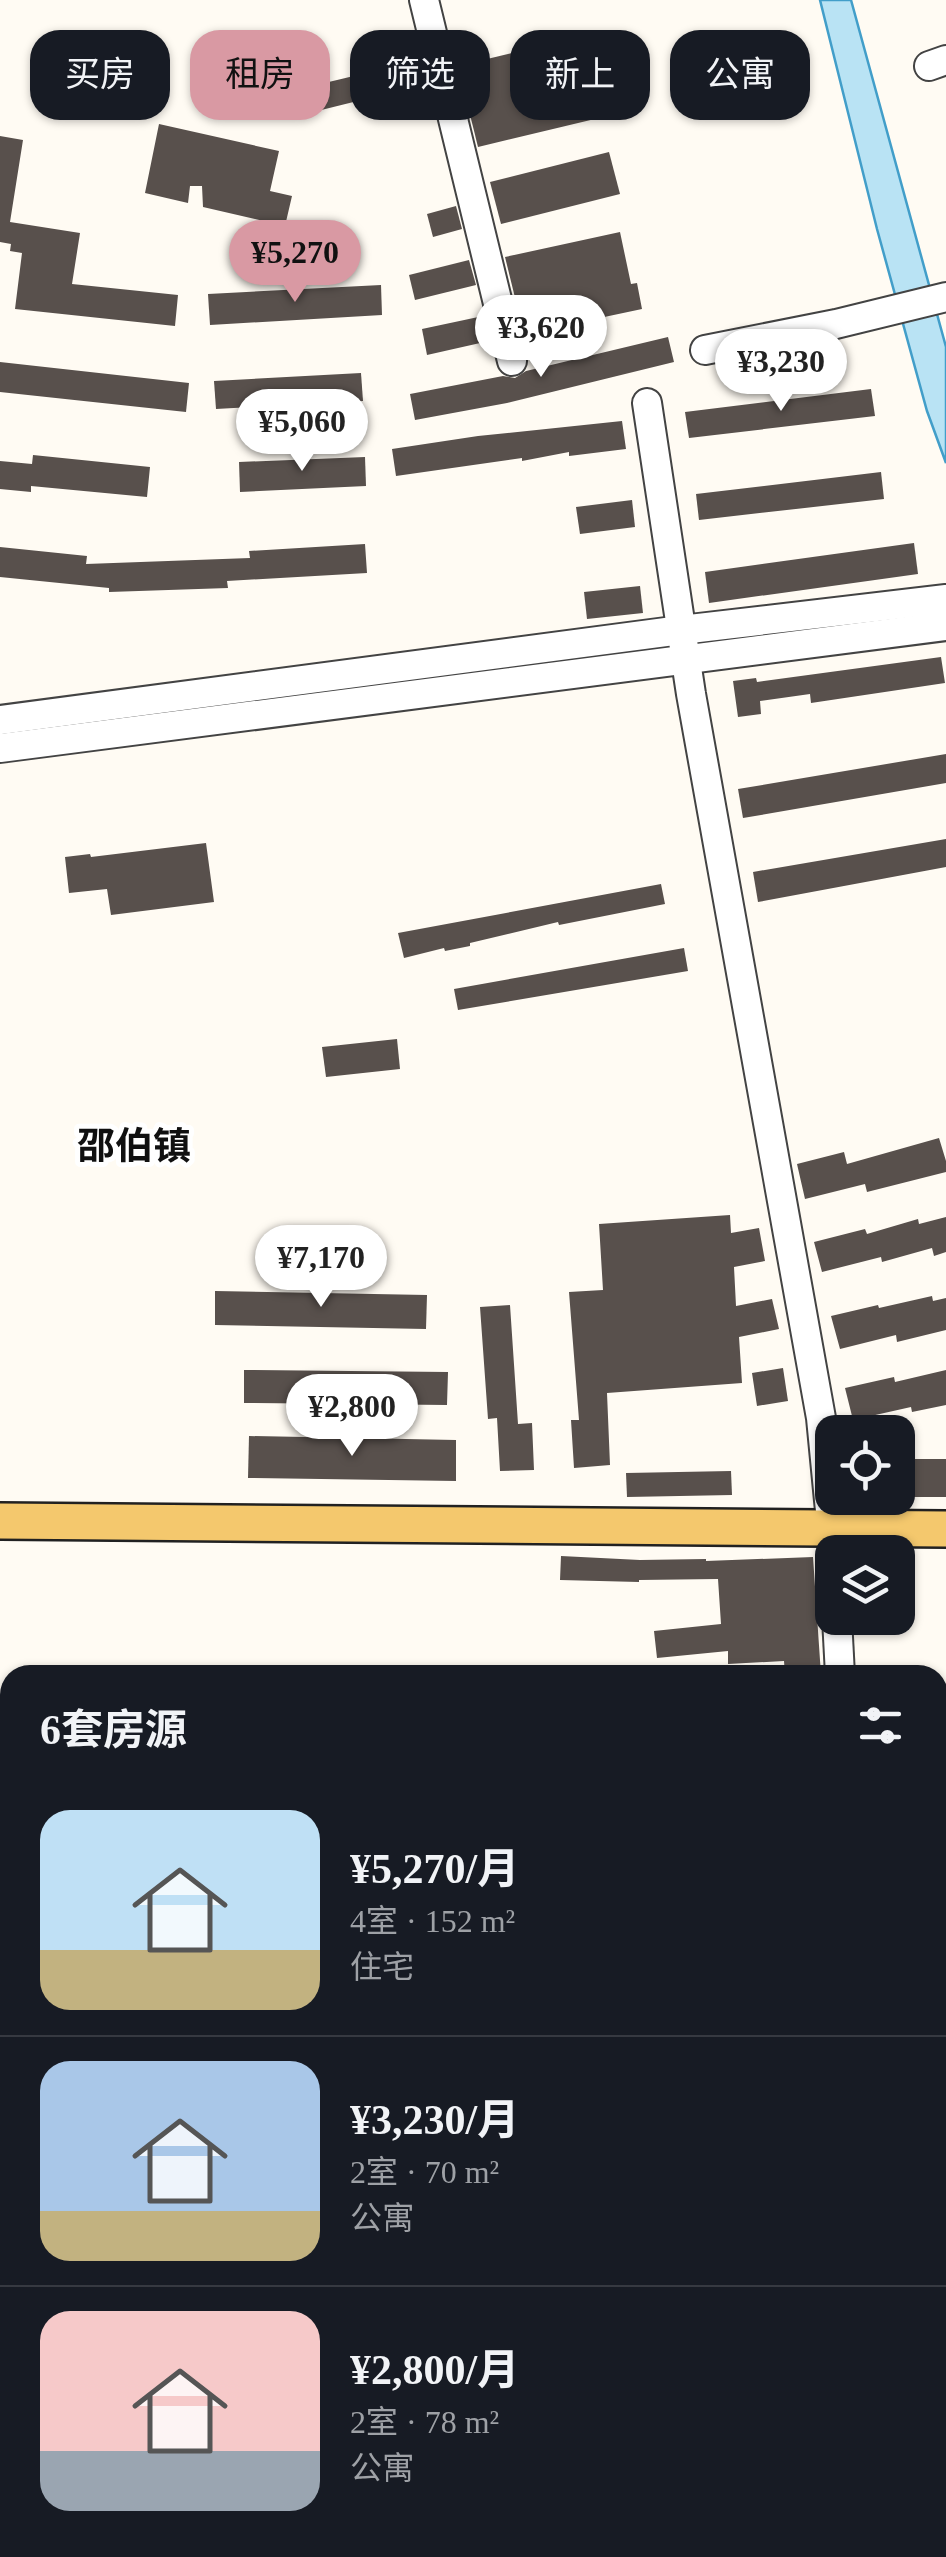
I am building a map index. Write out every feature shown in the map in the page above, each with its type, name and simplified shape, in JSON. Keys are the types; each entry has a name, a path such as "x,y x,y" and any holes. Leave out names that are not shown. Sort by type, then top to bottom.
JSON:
{"main road":[{"path":"0,1521 815,1540"},
{"path":"880,1535 946,1528"}],"street":[{"path":"424,0 512,361"},
{"path":"705,350 836,324 946,296"},
{"path":"648,402 686,660 820,1418 832,1535"},
{"path":"0,720 946,598"},
{"path":"0,748 946,626"},
{"path":"838,1635 839,1665"}],"water":[{"path":"820,0 851,0 946,347 946,463 927,411 877,229"}],"building":[{"path":"510,54 510,120 591,120 478,147 471,120 490,120 490,58"},
{"path":"350,77 350,103 330,108 330,82"},
{"path":"159,124 279,151 270,191 292,196 285,226 203,207 202,186 190,186 188,203 145,193"},
{"path":"0,136 23,140 10,222 80,233 72,284 178,295 175,326 15,309 22,253 10,251 11,244 0,242"},
{"path":"609,152 620,194 501,224 490,182"},
{"path":"456,206 462,229 433,237 427,214"},
{"path":"620,232 631,284 637,283 642,309 524,334 505,257"},
{"path":"469,260 476,285 415,300 409,275"},
{"path":"381,285 382,315 210,325 208,294"},
{"path":"483,316 489,341 427,355 422,329"},
{"path":"668,337 674,362 507,403 415,420 410,394 503,376 515,378 526,371"},
{"path":"0,362 189,383 186,412 0,392"},
{"path":"361,373 363,401 216,409 214,381"},
{"path":"871,389 875,416 689,438 685,412"},
{"path":"622,421 626,449 569,456 569,452 396,476 392,449"},
{"path":"33,455 150,467 147,497 31,486 31,492 0,489 0,461 32,464"},
{"path":"365,457 366,486 240,492 239,462"},
{"path":"881,472 884,499 699,520 696,494"},
{"path":"632,500 635,527 580,534 576,507"},
{"path":"914,543 918,574 709,603 705,572"},
{"path":"365,544 367,573 227,581 228,588 109,592 109,588 0,577 0,547 87,556 86,564 250,558 249,551"},
{"path":"640,586 643,613 587,619 584,592"},
{"path":"941,657 945,683 811,703 810,694 760,701 761,714 738,717 733,681 756,678 757,682"},
{"path":"946,754 946,783 743,818 738,789"},
{"path":"946,839 946,867 758,902 753,872"},
{"path":"206,843 214,902 111,915 107,889 69,893 65,857"},
{"path":"661,884 665,904 559,925 558,922 445,951 444,948 404,958 398,933"},
{"path":"684,948 688,971 458,1010 454,989"},
{"path":"397,1039 400,1069 326,1077 322,1047"},
{"path":"939,1138 946,1172 867,1192 865,1184 805,1199 797,1164 844,1152 847,1164"},
{"path":"730,1215 731,1233 759,1228 765,1261 734,1267 736,1306 772,1299 779,1329 739,1337 742,1383 607,1393 610,1465 574,1468 571,1420 579,1420 569,1292 603,1290 599,1224"},
{"path":"946,1217 946,1252 934,1256 932,1248 882,1262 881,1257 822,1272 814,1242 865,1229 867,1234 918,1219 919,1224"},
{"path":"215,1291 427,1295 426,1329 215,1325"},
{"path":"932,1296 933,1301 946,1298 946,1330 897,1342 896,1335 840,1349 831,1316"},
{"path":"510,1305 518,1424 532,1423 534,1470 500,1471 497,1418 488,1419 480,1307"},
{"path":"783,1368 788,1401 757,1406 752,1373"},
{"path":"244,1370 448,1372 447,1405 244,1403"},
{"path":"946,1370 946,1405 912,1412 911,1407 875,1415 852,1415 845,1388 894,1377 895,1382"},
{"path":"249,1436 456,1440 456,1481 248,1478"},
{"path":"915,1459 946,1459 946,1497 915,1497"},
{"path":"731,1471 732,1495 627,1497 626,1473"},
{"path":"561,1556 706,1561 813,1557 815,1635 818,1635 820,1665 784,1665 784,1661 728,1664 728,1651 657,1658 654,1631 721,1624 718,1579 560,1580"}],"district":[{"name":"邵伯镇","path":"134,1146"}]}
